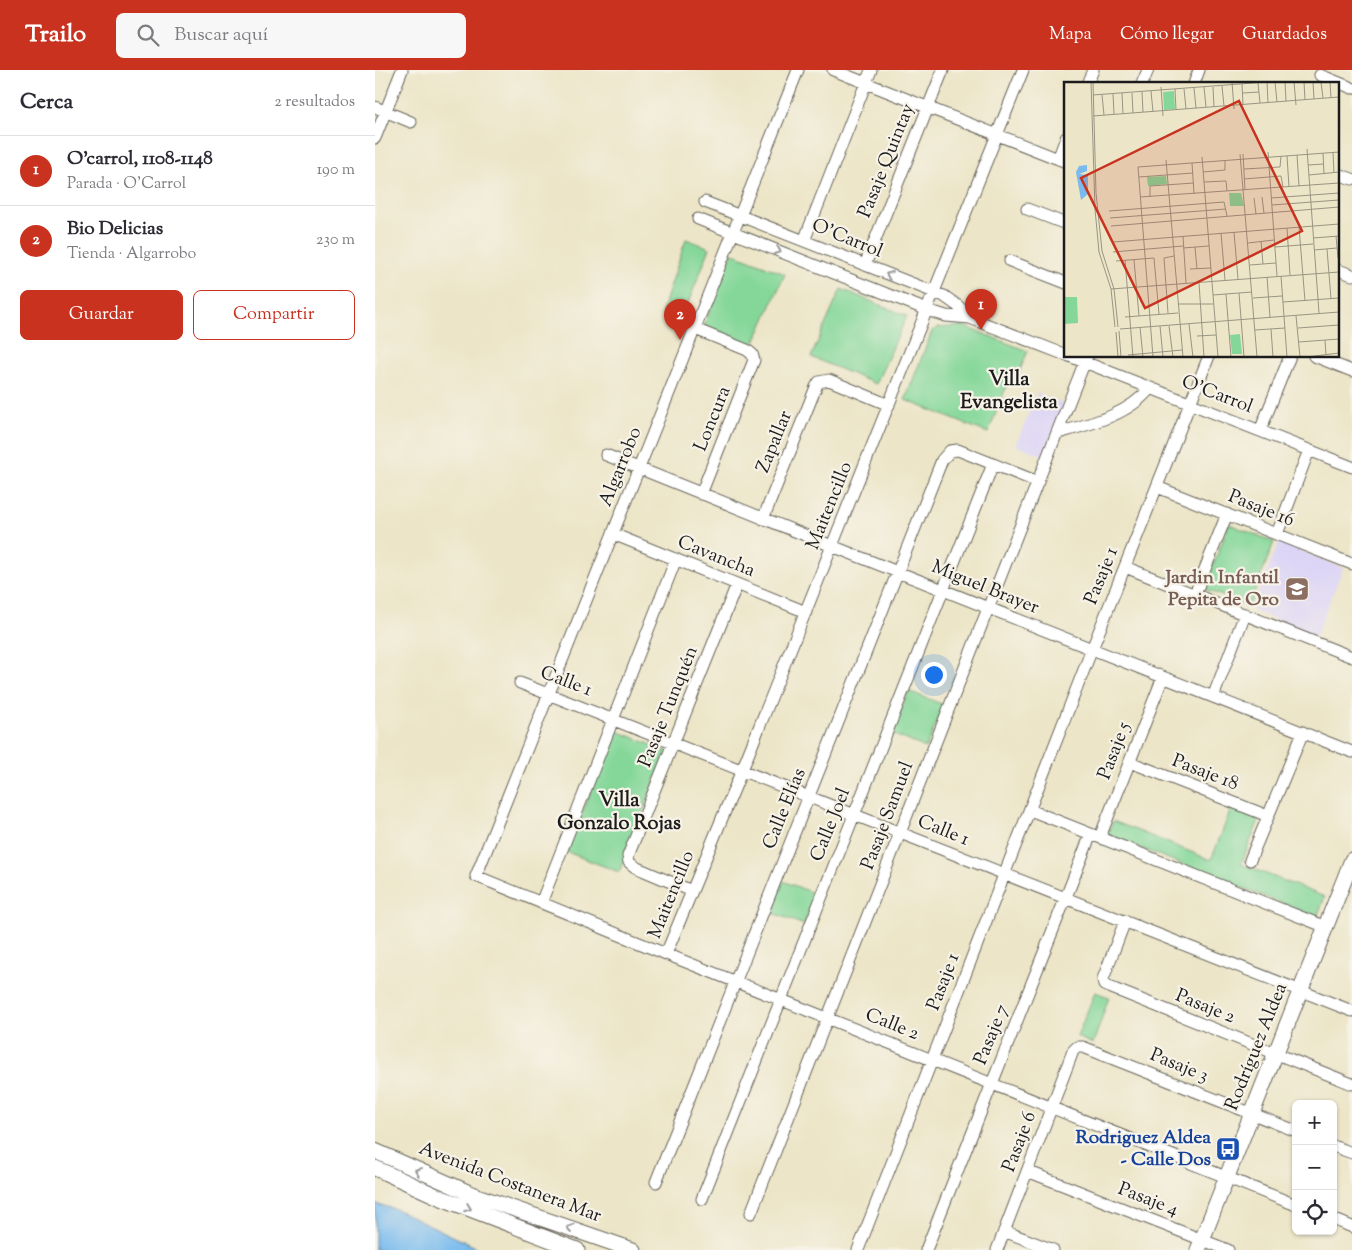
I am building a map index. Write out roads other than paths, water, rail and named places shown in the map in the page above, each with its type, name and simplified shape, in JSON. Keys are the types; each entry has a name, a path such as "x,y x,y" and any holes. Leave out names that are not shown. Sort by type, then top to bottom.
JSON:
{"street":[{"path":"375,138 380,110 402,70"},
{"name":"Algarrobo","path":"476,876 799,70"},
{"path":"833,70 1062,160"},
{"path":"803,241 871,70"},
{"name":"Pasaje Quintay","path":"865,265 943,70"},
{"name":"Maitencillo","path":"666,954 806,612 1023,70"},
{"path":"1088,82 1093,70"},
{"path":"1144,82 1148,70"},
{"path":"1195,82 1199,70"},
{"path":"1320,76 1336,82"},
{"path":"1339,83 1352,88"},
{"path":"380,110 411,122"},
{"path":"1339,174 1352,180"},
{"name":"O'Carrol","path":"705,202 934,292 952,302 970,318"},
{"path":"1027,209 1064,223"},
{"name":"O'Carrol","path":"698,219 927,310 946,316 970,318 1064,355"},
{"path":"1010,261 1064,282"},
{"path":"1339,270 1352,275"},
{"name":"Loncura","path":"695,329 747,350 753,356 753,366 701,494"},
{"name":"Pasaje 1","path":"858,1250 1092,649 1208,358"},
{"path":"1260,431 1289,358"},
{"path":"1319,358 1352,371"},
{"name":"O'Carrol","path":"1086,359 1150,388 1352,467"},
{"name":"Pasaje Samuel","path":"751,1213 1086,359"},
{"name":"Zapallar","path":"763,519 816,388 822,381 832,381 889,404"},
{"path":"1058,433 1128,408 1144,396 1150,388"},
{"path":"1277,534 1309,450"},
{"name":"Calle Elías","path":"656,1182 941,460 949,452 962,452 993,464"},
{"name":"Miguel Brayer","path":"606,455 1352,752"},
{"path":"993,464 1038,482"},
{"name":"Calle Joel","path":"702,1198 993,464"},
{"name":"Pasaje 16","path":"1157,487 1352,564"},
{"path":"1195,594 1227,514"},
{"name":"Cavancha","path":"613,534 806,612"},
{"path":"541,903 676,560"},
{"path":"1125,567 1352,657"},
{"name":"Pasaje Tunquén","path":"692,891 635,867 630,864 628,859 737,584"},
{"path":"1213,697 1245,614"},
{"name":"Pasaje 5","path":"1095,836 1130,762 1163,677"},
{"name":"Calle 1","path":"520,683 1352,1011"},
{"path":"1250,860 1303,732"},
{"name":"Pasaje 18","path":"1130,762 1268,816"},
{"path":"1030,810 1326,927"},
{"name":"Pasaje 7","path":"926,1250 1065,898 1095,836"},
{"name":"Rodríguez Aldea","path":"1200,1245 1352,860"},
{"name":"Calle 2","path":"476,876 666,954 1292,1202"},
{"name":"Pasaje 2","path":"1125,921 1103,979 1103,984 1352,1084"},
{"name":"Pasaje 6","path":"997,1250 1073,1051 1077,1047"},
{"name":"Pasaje 3","path":"1077,1047 1083,1047 1292,1129"},
{"path":"1337,1147 1352,1153"},
{"name":"Avenida Costanera Mar","path":"375,1151 474,1195 633,1250"},
{"name":"Avenida Costanera Mar","path":"375,1168 439,1196 577,1250"},
{"name":"Pasaje 4","path":"1027,1171 1200,1245 1228,1250"},
{"path":"1337,1221 1352,1227"},
{"path":"1004,1231 1053,1250"}],"water":[{"path":"375,1204 396,1209 482,1250 375,1250"}],"place":[{"name":"O'carrol, 1108-1148","path":"981,330"},
{"name":"Bio Delicias","path":"680,340"},
{"name":"Jardin Infantil Pepita de Oro","path":"1297,589"},
{"name":"Rodriguez Aldea - Calle Dos","path":"1228,1149"}],"district":[{"name":"Villa Evangelista","path":"1009,392"},
{"name":"Villa Gonzalo Rojas","path":"619,812"}]}
